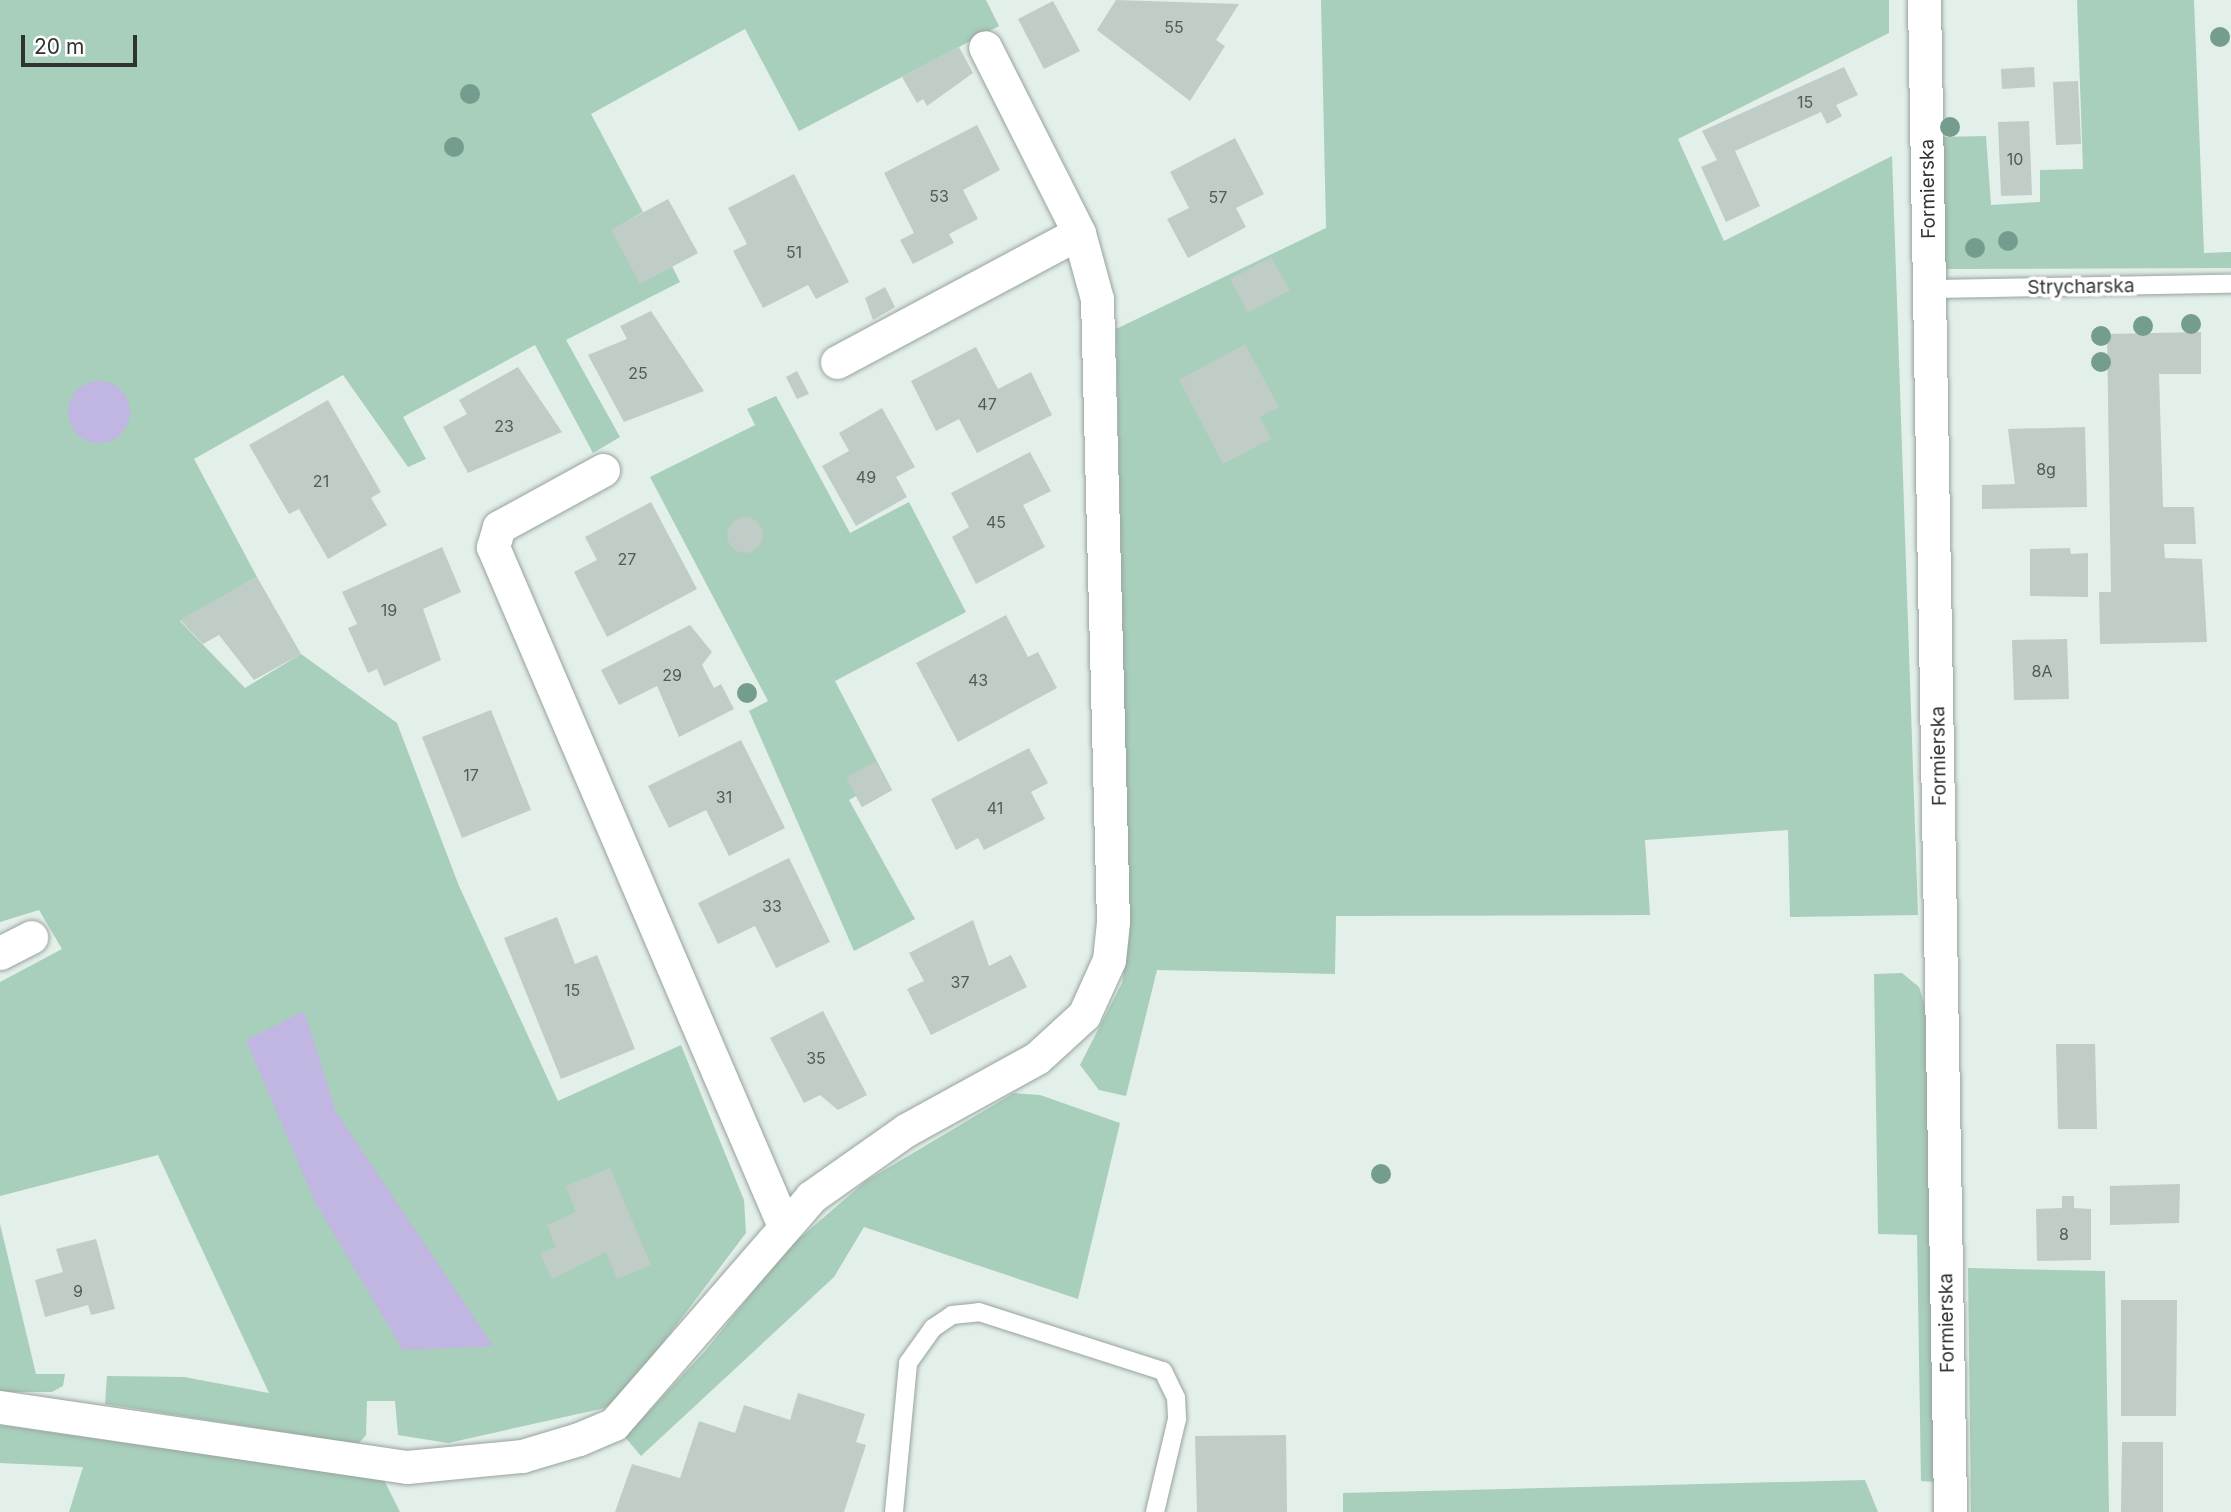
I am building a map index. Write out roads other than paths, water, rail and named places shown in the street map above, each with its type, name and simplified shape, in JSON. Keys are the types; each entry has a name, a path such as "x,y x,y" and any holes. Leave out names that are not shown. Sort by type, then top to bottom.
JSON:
{"street":[{"name":"Formierska","path":"1924,0 1950,1512"},
{"path":"0,1407 407,1467 532,1454 614,1424 784,1227 867,1156 1066,1036 1084,1015 1109,960 1097,299 1079,233 985,47"},
{"path":"837,362 1079,233"},
{"path":"603,470 499,527 493,547 784,1227"},
{"path":"0,953 31,937"}],"lane":[{"name":"Strycharska","path":"1930,289 2231,284"},
{"path":"894,1512 908,1363 933,1328 952,1315 979,1312 1163,1371 1176,1398 1177,1419 1155,1512"}]}
